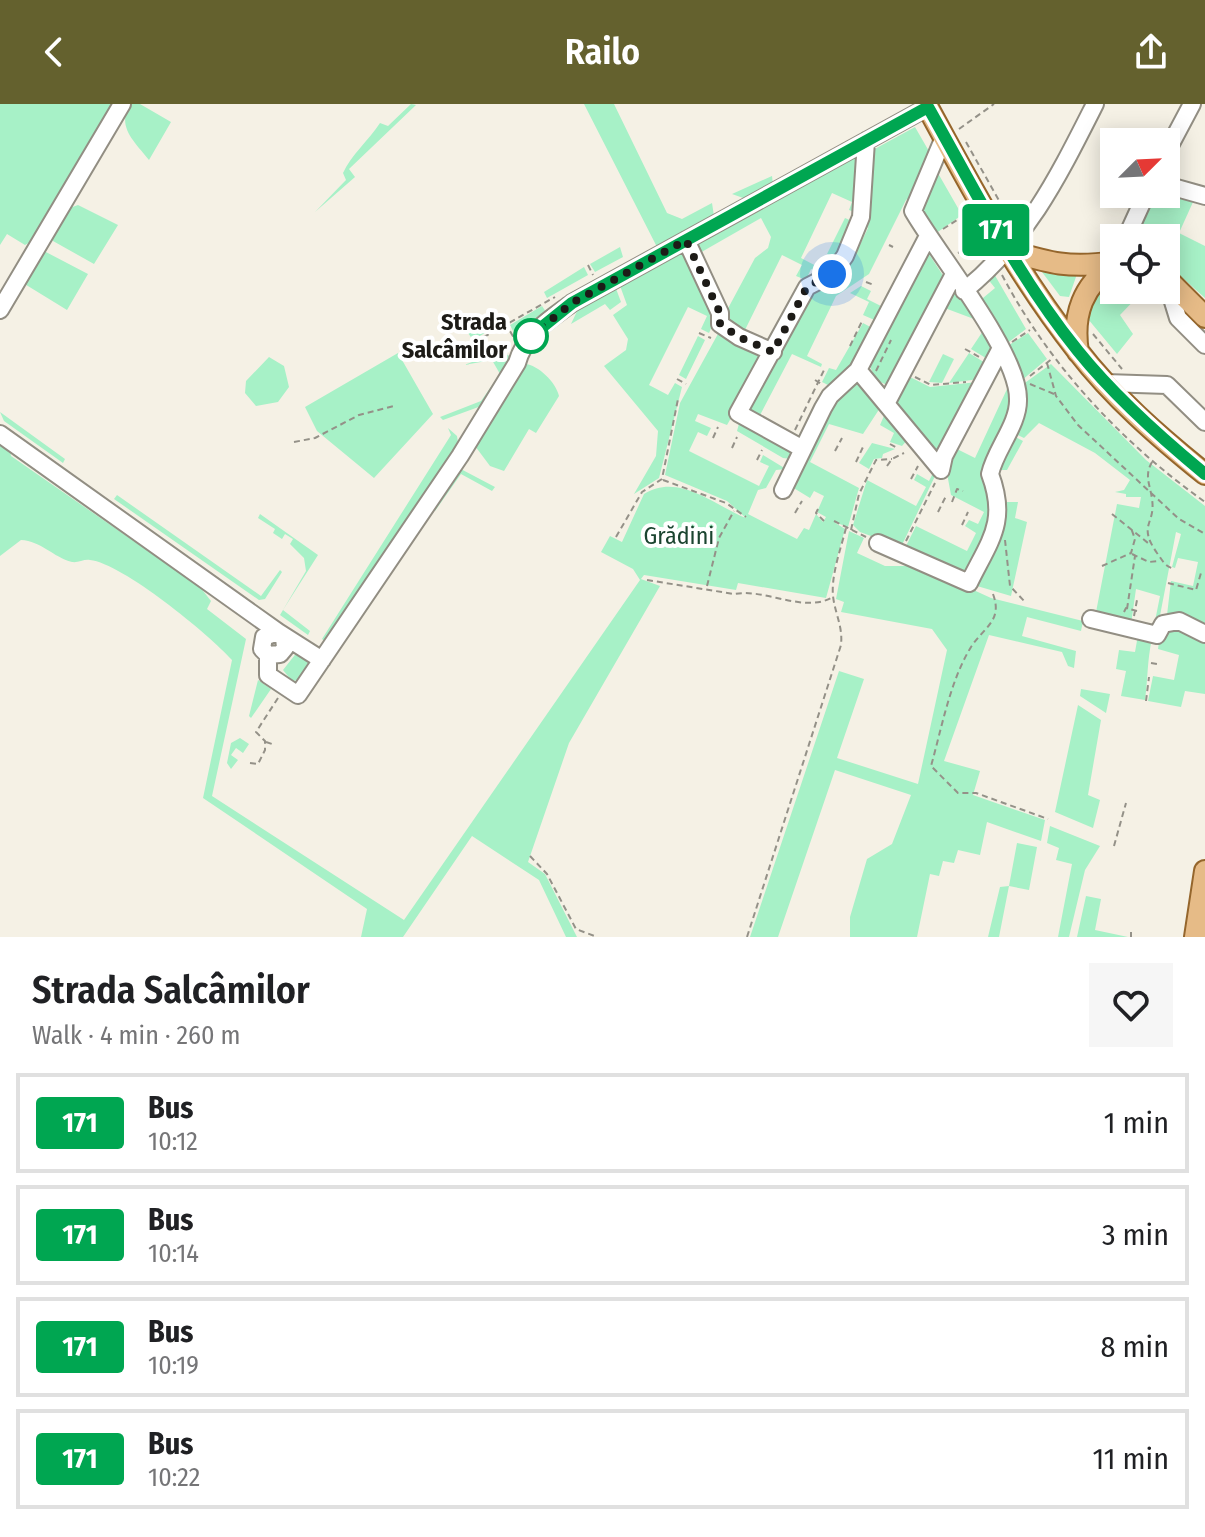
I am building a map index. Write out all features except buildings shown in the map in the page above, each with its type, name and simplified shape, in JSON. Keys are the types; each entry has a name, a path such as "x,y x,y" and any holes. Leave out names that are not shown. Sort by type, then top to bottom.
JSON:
{"main road":[{"path":"927,106 951,133 1007,250 1078,352 1106,383 1205,474"},
{"path":"1007,250 1055,265 1079,268 1100,265"},
{"path":"1078,352 1077,322 1084,293 1100,277"},
{"path":"1180,292 1205,317"},
{"path":"1195,937 1205,871"}],"street":[{"path":"0,310 122,104"},
{"path":"964,291 993,268 1022,236 1095,104"},
{"path":"1179,128 1192,104"},
{"path":"275,635 262,649 268,655 268,675 298,695 460,456 517,363 520,349 544,323 572,303 927,106"},
{"path":"878,543 969,583 999,520 998,501 990,474 1018,399 1001,348 913,211 951,133"},
{"path":"796,445 738,413 807,287 836,271 857,230 865,194 866,141"},
{"path":"1180,189 1205,196"},
{"path":"783,490 796,445 830,396 861,374 929,238"},
{"path":"686,240 720,313 720,324 739,337 773,352"},
{"path":"887,402 953,276"},
{"path":"1174,304 1178,318 1205,345"},
{"path":"941,470 944,456 1001,348"},
{"path":"861,374 941,470"},
{"path":"1106,383 1167,385 1205,422"},
{"path":"0,434 236,600 275,635 322,660"},
{"path":"1091,619 1157,635 1163,624 1179,621 1205,634"}],"path":[{"path":"951,133 994,104"},
{"path":"929,238 968,213"},
{"path":"866,282 874,285"},
{"path":"500,314 520,349"},
{"path":"850,346 863,319"},
{"path":"1001,348 1032,329"},
{"path":"1091,332 1134,382"},
{"path":"699,333 711,338"},
{"path":"861,374 876,371 891,340 887,338"},
{"path":"965,349 988,373"},
{"path":"1053,358 1021,383 1040,387 1056,396"},
{"path":"1047,363 1056,396 1078,425 1179,519 1205,534"},
{"path":"796,445 799,418 825,368"},
{"path":"903,371 931,385 988,373"},
{"path":"677,379 686,384"},
{"path":"616,537 642,492 662,479 678,399"},
{"path":"294,442 315,438 359,415 394,406"},
{"path":"713,438 718,427"},
{"path":"732,448 737,437"},
{"path":"835,451 842,438"},
{"path":"890,444 897,448"},
{"path":"856,462 863,447"},
{"path":"757,460 762,450"},
{"path":"851,530 859,494 876,460 892,459 904,453"},
{"path":"887,466 892,459"},
{"path":"1149,544 1147,524 1153,501 1147,486 1152,461"},
{"path":"911,479 918,466"},
{"path":"906,540 941,470"},
{"path":"662,479 735,509 746,517"},
{"path":"952,502 957,489 963,491"},
{"path":"938,512 946,496"},
{"path":"795,513 802,501"},
{"path":"706,589 719,538 735,509"},
{"path":"818,509 816,513 824,521"},
{"path":"962,525 968,512"},
{"path":"1112,514 1149,544 1161,560 1175,569"},
{"path":"999,520 1010,586 1026,603"},
{"path":"834,521 878,543"},
{"path":"747,937 841,645 839,613 833,597 846,528"},
{"path":"1102,566 1131,553 1135,539 1131,528"},
{"path":"1131,553 1149,562 1161,560"},
{"path":"1135,556 1127,608 1137,611"},
{"path":"1168,583 1196,590 1201,573"},
{"path":"647,580 734,594 748,591 812,604 833,597"},
{"path":"993,594 997,611 991,628 970,649 950,697 931,766 958,793 976,793 1048,819"},
{"path":"1151,663 1157,664"},
{"path":"1146,701 1149,677"},
{"path":"272,744 265,741 257,729 285,687"},
{"path":"250,763 258,764 265,750 265,741"},
{"path":"1114,846 1126,803"},
{"path":"530,856 547,874 576,929 597,937"},
{"path":"1131,932 1131,937"}],"green space":[{"path":"0,104 112,104 32,241 25,245 7,234 0,245"},
{"path":"130,104 140,104 171,122 149,160 126,127 126,112"},
{"path":"411,104 416,105 349,169 355,177 315,212 346,180 343,173 346,166 380,123 388,126"},
{"path":"584,104 614,104 667,213 682,219 712,203 714,216 657,247"},
{"path":"915,127 930,153 917,192 906,200 869,274 836,296 807,356 822,364 821,367 792,354 758,419 745,409 802,298 845,276 868,228 863,223 871,151"},
{"path":"857,154 859,214 849,210 852,202 832,193 801,258 820,268 823,261 831,265 820,273 811,269 806,280 796,276 802,265 782,255 743,334 729,328 725,314 755,258 768,248 771,237 761,218 698,254 696,241"},
{"path":"935,168 962,215 932,236 922,204"},
{"path":"772,176 773,185 746,199 732,194"},
{"path":"1180,197 1193,202 1180,231 1180,224 1140,224 1147,208 1180,208"},
{"path":"78,205 118,225 94,264 53,241 52,236 67,209"},
{"path":"845,218 854,222 836,258 827,254"},
{"path":"1180,234 1205,246 1205,298 1180,276"},
{"path":"687,246 717,315 709,333 701,329 707,316 688,307 649,385 668,395 675,383 682,387 659,478 634,494 656,456 658,431 604,366 626,350 628,339 613,315 627,305 619,283"},
{"path":"620,247 623,257 595,272 590,264"},
{"path":"925,248 944,277 888,385 872,372 868,359"},
{"path":"44,251 88,274 67,310 23,283"},
{"path":"584,267 588,275 547,298 544,292"},
{"path":"1039,268 1077,274 1069,297 1060,296"},
{"path":"993,272 1026,329 1005,345 977,303 995,288 987,278"},
{"path":"615,286 621,302 610,310 605,304 571,324 579,307"},
{"path":"861,286 871,291 867,299 885,308 879,322 863,315 869,302 850,293"},
{"path":"1100,288 1100,304 1130,304 1120,315 1133,334 1117,354 1088,319 1093,294"},
{"path":"957,291 974,319 942,307"},
{"path":"542,306 546,312 513,331 510,325"},
{"path":"498,316 502,323 473,340 468,333"},
{"path":"863,323 874,329 855,369 830,386 822,382 829,368 836,370"},
{"path":"983,331 994,345 989,360 971,349"},
{"name":"Grădini","path":"719,332 768,354 727,425 698,414 695,421 711,428 707,436 698,432 689,451 759,486 769,466 760,462 763,455 786,469 776,470 766,488 758,490 748,514 797,539 804,528 809,530 816,514 823,522 826,517 817,512 824,496 814,491 810,498 792,487 831,398 857,381 880,408 863,434 829,424 810,462 859,488 848,527 834,522 845,529 826,598 738,583 736,590 644,575 641,579 660,586 569,743 528,862 545,874 577,937 566,937 539,880 472,836 403,937 361,937 367,909 203,798 232,660 165,602 123,573 104,564 88,560 72,562 35,543 21,540 0,556 0,442 10,449 11,456 200,587 211,601 207,609 246,639 212,796 404,920 640,580 633,569 601,552 610,536 622,542 644,494 657,488 683,489 746,518 727,501 665,475 680,403"},
{"path":"1028,333 1047,359 1021,381 1006,347"},
{"path":"698,336 705,340 686,379 679,375"},
{"path":"502,351 512,358 484,405 443,420 440,417 481,401 500,374 492,360 464,365"},
{"path":"398,353 433,414 374,478 317,431 305,407"},
{"path":"969,353 987,364 979,379 949,383"},
{"path":"943,354 954,359 942,383 929,382"},
{"path":"269,357 284,366 289,387 278,402 256,406 245,393 246,381"},
{"path":"525,364 546,375 559,396 536,433 529,429 504,471 490,466 475,446"},
{"path":"1051,364 1146,460 1205,506 1205,631 1167,615 1171,581 1193,586 1198,562 1178,558 1175,568 1172,567 1181,534 1176,532 1158,626 1154,626 1160,596 1136,589 1131,624 1096,612 1117,504 1139,508 1141,497 1126,497 1126,494 1115,492 1124,490 1130,480 1095,453 1039,423 1024,438 1011,432 1022,385"},
{"path":"908,376 930,387 978,382 936,460 892,407"},
{"path":"1007,389 1011,390 1012,410 981,477 987,482 996,515 967,575 905,548 916,526 967,551 976,533 965,526 969,520 978,524 984,512 951,495 946,468 953,447 975,458"},
{"path":"887,409 908,439 902,446 890,442 894,433 880,425"},
{"path":"0,412 65,459 63,463 4,421"},
{"path":"740,420 796,449 791,459 783,458 737,431"},
{"path":"448,428 457,436 459,449 327,643 322,639 451,435"},
{"path":"1010,434 1023,441 1007,470 998,470 1005,502 1018,502 1015,518 1027,522 1011,596 977,586 974,581 1003,519 996,470"},
{"path":"872,443 895,449 883,454 882,458 874,459 869,469 859,463"},
{"path":"919,453 936,474 901,547 860,532 853,525 867,480 916,506 926,487 914,480 917,474 929,481 933,473"},
{"path":"457,467 495,487 492,491 461,474 435,511 433,505"},
{"path":"117,495 261,596 280,570 282,572 265,599 259,600 114,499"},
{"path":"260,514 318,555 283,610 310,631 308,635 280,615 306,571 304,558 290,544 293,539 285,534 282,539 273,533 275,529 258,518"},
{"path":"849,531 864,538 857,553 885,566 921,566 991,598 1083,621 1081,631 1027,617 1022,636 1076,651 1074,668 1068,666 1062,652 989,635 944,761 980,771 973,795 1045,820 1041,841 987,822 980,855 958,850 954,863 943,861 939,876 930,874 917,937 850,937 850,917 867,859 892,844 911,795 835,770 778,937 750,937 839,671 864,679 837,758 918,784 947,650 932,629 841,612 844,602 836,599"},
{"path":"1172,624 1205,638 1205,694 1185,691 1181,707 1148,701 1153,676 1174,680 1179,655 1158,649 1160,635"},
{"path":"1138,635 1152,638 1145,700 1121,696 1126,671 1116,669 1119,650 1135,652"},
{"path":"298,651 310,665 300,680 292,681 283,670"},
{"path":"258,680 271,689 251,718 249,716"},
{"path":"1081,689 1110,694 1106,713 1080,696"},
{"path":"1078,705 1101,720 1088,795 1100,800 1093,828 1055,812"},
{"path":"240,738 249,744 243,753 236,748 231,755 238,760 231,769 227,763 231,743"},
{"path":"1050,826 1100,846 1085,870 1069,937 1058,937 1072,864 1056,860 1059,848 1047,843"},
{"path":"1017,843 1037,847 1029,890 1009,886"},
{"path":"1009,886 999,937 988,937 1000,887"},
{"path":"1086,896 1101,899 1095,930 1128,937 1077,937"}],"bus line":[{"name":"171","path":"531,336 572,303 928,107 1007,250 1078,352 1139,416 1205,474"}],"place":[{"name":"Strada Salcâmilor","path":"531,336"}],"route":[{"path":"531,336 572,303 686,240 720,313 720,324 739,337 773,352 807,287 832,274"}]}
